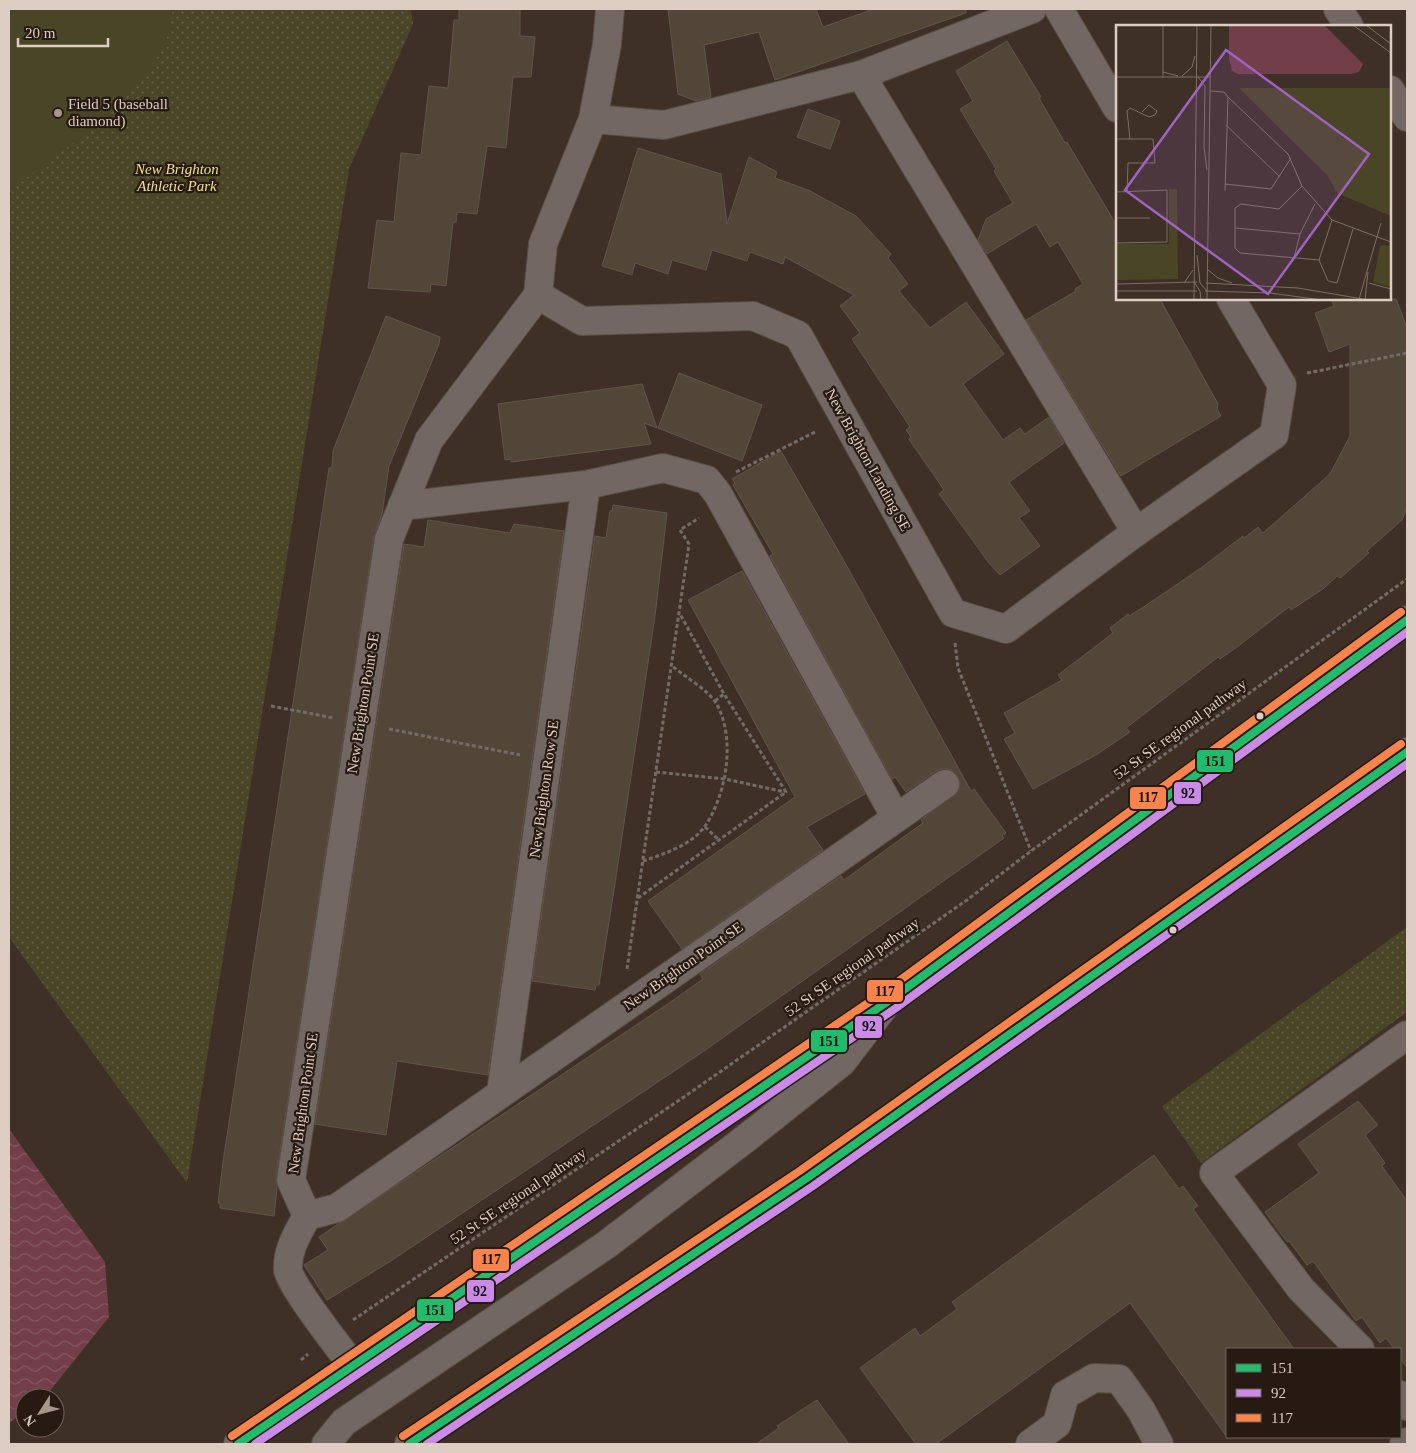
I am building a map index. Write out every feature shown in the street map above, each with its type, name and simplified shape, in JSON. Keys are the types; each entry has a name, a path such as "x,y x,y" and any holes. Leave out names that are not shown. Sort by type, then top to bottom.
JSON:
{"main road":[{"path":"253,1440 353,1365 890,1000 1407,620"},
{"path":"409,1444 815,1172 1407,752"}],"street":[{"path":"538,295 543,244 594,120 607,44 610,9"},
{"path":"594,120 664,125 861,75 1032,9"},
{"path":"1058,9 1116,106"},
{"path":"1338,9 1348,25"},
{"path":"861,75 1136,532"},
{"path":"1391,92 1407,117"},
{"name":"New Brighton Landing SE","path":"538,295 582,321 754,316 798,335 953,613"},
{"name":"New Brighton Point SE","path":"538,295 428,440 389,539 291,1180 307,1216 337,1208 945,784"},
{"path":"953,613 1006,629 1136,532 1274,435 1282,385 1232,300"},
{"path":"402,506 586,485 664,468 707,480 718,494 896,818"},
{"name":"New Brighton Row SE","path":"501,1093 586,485"},
{"path":"326,1444 344,1422 606,1245 749,1136 842,1062 890,1000"},
{"path":"1359,1348 1301,1289 1214,1173 1407,1036"},
{"path":"307,1216 290,1248 287,1272 329,1337 353,1365"},
{"path":"1030,1444 1057,1424 1065,1395 1094,1378 1119,1380 1141,1410 1159,1444"}],"path":[{"path":"1304,374 1407,353"},
{"path":"621,1009 689,544 680,530 707,512 726,477 844,418"},
{"name":"52 St SE regional pathway","path":"301,1360 329,1337 706,1082 967,900 1031,851 1407,579"},
{"path":"679,613 724,694 786,792"},
{"path":"953,613 957,665 1031,851"},
{"path":"643,861 677,849 705,827 725,779 728,734 715,701 672,666"},
{"path":"715,701 724,694"},
{"path":"270,706 548,760"},
{"path":"656,772 725,779 786,792"},
{"path":"638,898 786,792"},
{"path":"705,827 719,840"}],"green space":[{"name":"New Brighton Athletic Park","path":"9,9 411,9 413,24 349,169 187,1183 9,937"},
{"name":"Field 5 (baseball diamond)","path":"9,9 173,9 165,46 133,91 82,136 9,191"},
{"path":"1407,927 1407,1012 1201,1163 1162,1106"}],"water":[{"path":"9,1129 105,1262 109,1317 52,1388 15,1388 15,1418 9,1423"}],"building":[{"path":"459,9 520,9 520,36 535,37 531,77 513,77 506,148 487,146 477,214 457,212 456,222 453,222 446,286 431,284 430,292 368,288 377,220 394,222 401,153 421,155 429,86 448,88 454,20 459,20"},
{"path":"668,9 816,9 823,27 874,9 966,9 966,13 775,80 759,32 704,45 711,97 696,101 678,94"},
{"path":"1007,41 1041,97 1039,98 1065,143 1067,142 1116,224 1116,300 1161,300 1218,404 1217,409 1221,416 1121,476 1026,320 1076,291 1075,289 1083,284 1058,242 1050,247 1036,224 987,254 978,240 986,219 1013,203 994,171 996,169 960,109 973,101 956,71"},
{"path":"808,109 840,121 830,149 797,137"},
{"path":"638,148 721,174 727,224 749,157 777,172 775,178 810,191 856,216 891,254 888,258 908,284 899,291 930,328 966,302 1004,354 963,384 1003,440 1020,428 1025,434 1049,417 1064,443 1009,482 1030,511 1019,518 1040,546 1000,575 989,563 939,494 944,490 909,439 911,437 906,430 910,427 852,339 860,333 840,306 854,295 785,257 783,264 750,252 747,261 712,250 706,270 672,260 668,274 635,263 632,275 602,266"},
{"path":"1396,299 1407,328 1407,508 1402,520 1367,551 1369,553 1340,578 1337,576 1323,589 1291,610 1289,607 1220,659 1218,657 1126,728 1130,732 1096,755 1033,789 1004,739 1015,733 1004,713 1062,680 1058,675 1113,633 1110,628 1128,614 1129,616 1145,606 1258,527 1263,533 1330,474 1350,436 1350,344 1329,352 1315,313 1334,306 1331,300"},
{"path":"386,316 440,337 439,344 389,466 382,514 374,537 276,1178 277,1188 274,1216 220,1208 220,1203 218,1203 223,1162 329,468 332,468 333,451"},
{"path":"679,373 762,405 742,461 658,428"},
{"path":"642,384 657,428 644,423 651,444 511,462 511,459 505,460 498,404"},
{"path":"781,451 971,791 974,789 1006,833 1002,836 1004,838 704,1051 391,1261 327,1300 304,1265 328,1250 319,1237 672,1001 703,979 700,974 841,876 844,880 923,823 921,820 959,791 960,782 957,775 951,770 944,768 936,771 906,792 895,777 892,779 770,556 773,554 733,485 735,483 732,479"},
{"path":"613,505 667,513 655,616 614,890 599,985 596,985 595,990 532,981 595,536 606,538 610,511 612,511"},
{"path":"428,520 510,533 514,524 564,531 488,1075 397,1061 386,1135 315,1124 404,544 424,547"},
{"path":"742,571 865,794 807,827 823,850 682,949 648,901 795,797 688,600"},
{"path":"1358,1101 1378,1125 1365,1135 1385,1163 1382,1166 1407,1201 1407,1368 1401,1359 1401,1348 1393,1348 1386,1338 1380,1343 1362,1317 1356,1321 1313,1261 1307,1265 1265,1212 1319,1173 1298,1144"},
{"path":"1154,1155 1179,1189 1183,1186 1198,1206 1193,1209 1293,1348 1226,1348 1226,1436 1130,1303 936,1444 916,1444 860,1368 915,1328 920,1336 957,1309 952,1302"},
{"path":"817,1400 849,1444 756,1444 779,1428 777,1426"}],"transit line":[{"name":"117","path":"232,1436 884,992 1401,612"},
{"name":"151","path":"238,1444 890,1000 1407,620"},
{"name":"92","path":"255,1444 896,1008 1407,632"},
{"name":"117","path":"403,1436 801,1170 1401,744"},
{"name":"151","path":"409,1444 807,1178 1407,752"},
{"name":"92","path":"427,1444 813,1186 1407,764"}],"place":[{"name":"Field 5 (baseball diamond)","path":"58,113"}]}
